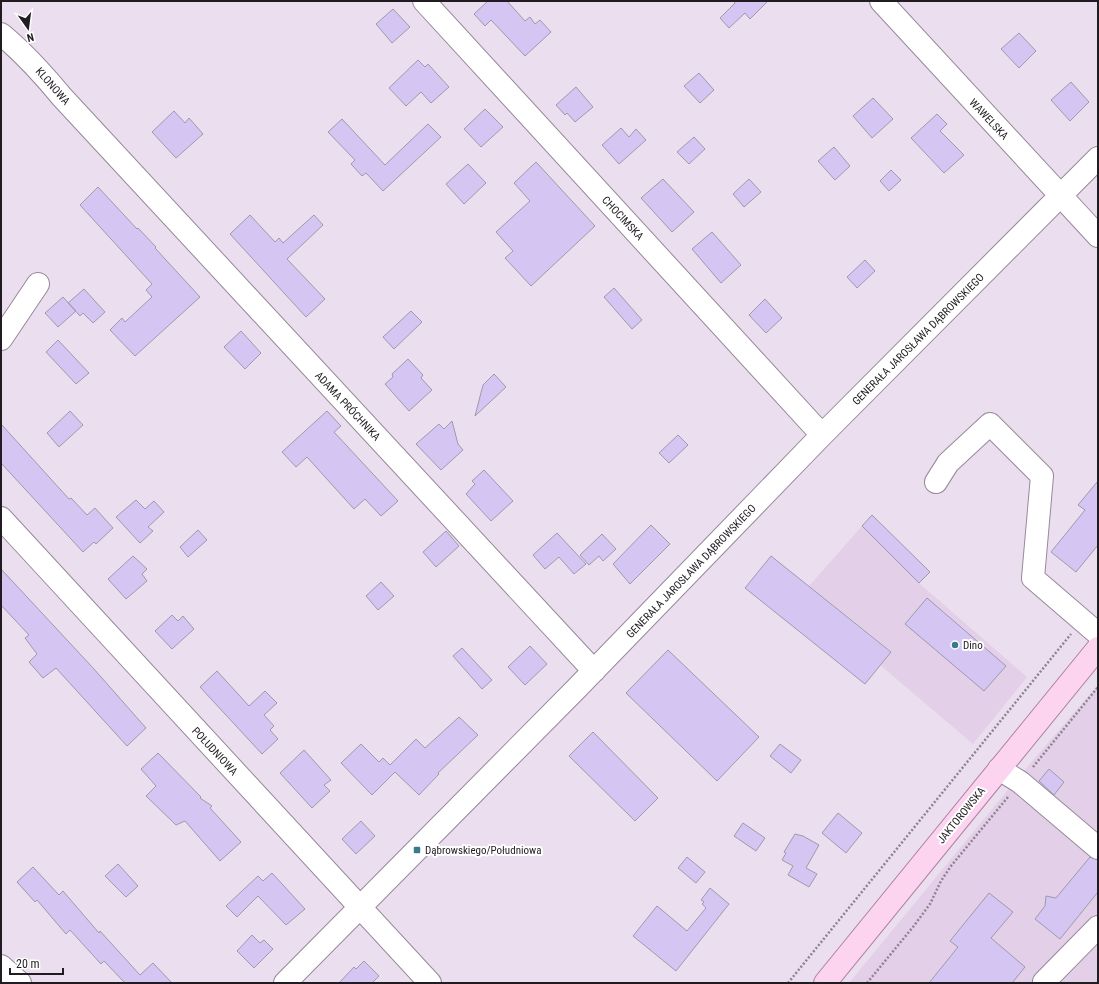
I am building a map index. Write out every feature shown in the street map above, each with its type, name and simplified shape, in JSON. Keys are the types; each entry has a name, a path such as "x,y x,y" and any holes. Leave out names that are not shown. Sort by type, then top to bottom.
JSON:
{"main road":[{"name":"JAKTOROWSKA","path":"825,983 1098,648"}],"street":[{"name":"CHOCIMSKA","path":"424,1 822,435"},
{"name":"WAWELSKA","path":"881,1 1098,236"},
{"name":"KLONOWA","path":"1,34 16,46 36,66 62,97 102,140"},
{"name":"ADAMA PRÓCHNIKA","path":"102,140 594,671"},
{"name":"GENERAŁA JAROSŁAWA DĄBROWSKIEGO","path":"284,983 594,671 822,435 1098,158"},
{"path":"1,339 38,284"},
{"path":"936,482 948,463 990,424 1042,476 1033,578 1090,628"},
{"name":"POŁUDNIOWA","path":"1,518 430,983"},
{"path":"1000,769 1020,782 1098,848"},
{"path":"1045,983 1044,982 1098,927"},
{"path":"1,966 20,983"}],"path":[{"path":"788,983 1090,628"},
{"path":"867,983 930,904 940,881 951,866 1098,687"}],"shaded area":[{"path":"862,526 919,583 1027,677 973,744 880,665 891,651 809,586"},
{"path":"1098,685 1098,983 849,983 1016,780"}],"building":[{"path":"488,1 507,1 525,21 530,17 535,24 540,20 551,32 525,56 491,20 485,26 474,14"},
{"path":"733,1 768,1 750,19 745,13 729,28 720,18 735,3"},
{"path":"393,9 410,27 392,43 376,24"},
{"path":"1019,33 1036,51 1019,68 1001,49"},
{"path":"418,60 425,67 428,64 449,87 431,103 421,92 406,106 389,88"},
{"path":"699,73 714,90 700,103 684,86"},
{"path":"1071,82 1089,102 1070,121 1051,100"},
{"path":"576,87 593,107 575,122 567,113 565,115 556,105"},
{"path":"873,98 893,119 872,138 853,116"},
{"path":"485,109 503,127 481,147 464,129"},
{"path":"174,111 185,123 189,118 203,134 176,158 152,132"},
{"path":"937,114 947,124 940,131 964,155 944,173 911,138"},
{"path":"342,119 385,165 428,124 441,137 383,191 366,173 362,176 351,164 355,160 328,132"},
{"path":"621,128 629,137 636,129 646,140 619,164 602,145"},
{"path":"694,137 705,149 689,164 677,152"},
{"path":"834,147 850,166 835,180 818,161"},
{"path":"536,162 595,226 531,286 505,258 513,251 496,232 530,201 514,183"},
{"path":"468,164 486,183 464,204 446,184"},
{"path":"891,170 901,180 889,191 880,181"},
{"path":"663,179 694,212 672,232 641,198"},
{"path":"749,179 761,192 744,207 733,194"},
{"path":"98,187 156,247 155,248 200,297 135,356 110,330 122,318 125,322 152,297 146,290 152,284 80,205"},
{"path":"250,215 275,242 279,238 283,243 314,215 323,225 287,259 325,299 306,317 230,234"},
{"path":"712,232 741,265 721,283 692,249"},
{"path":"865,260 875,271 857,288 847,277"},
{"path":"614,288 642,320 632,329 604,297"},
{"path":"84,289 105,312 93,323 83,313 80,316 68,303"},
{"path":"63,297 76,311 58,327 45,313"},
{"path":"765,299 782,318 766,333 749,315"},
{"path":"411,311 422,322 394,349 383,337"},
{"path":"241,331 261,353 245,369 224,347"},
{"path":"58,340 89,373 76,384 46,352"},
{"path":"408,359 423,375 421,378 432,390 409,411 385,384 393,377 392,374"},
{"path":"494,374 506,387 475,416 483,385"},
{"path":"70,411 83,425 59,447 47,433"},
{"path":"327,411 341,426 334,432 398,501 381,516 365,499 354,509 307,457 296,467 282,452"},
{"path":"452,421 458,444 463,450 441,470 416,444 439,424 444,429"},
{"path":"1,424 69,499 71,498 87,515 95,508 113,528 96,544 94,542 83,552 1,463"},
{"path":"678,435 688,445 669,463 659,453"},
{"path":"484,470 513,501 491,521 466,494 475,484 472,481"},
{"path":"1098,481 1098,545 1076,572 1051,552 1085,510 1078,505"},
{"path":"136,500 145,509 154,501 164,512 148,527 153,531 140,543 116,517"},
{"path":"872,515 930,572 919,583 862,526"},
{"path":"651,525 670,544 630,584 613,564"},
{"path":"198,530 207,540 188,557 180,547"},
{"path":"446,531 459,546 436,567 423,552"},
{"path":"557,533 586,564 574,574 559,557 545,569 533,555"},
{"path":"602,534 616,549 603,561 599,556 589,565 580,555"},
{"path":"133,556 147,569 142,574 147,581 126,599 108,579"},
{"path":"771,556 891,652 865,684 745,588"},
{"path":"1,569 94,669 146,728 127,746 56,668 43,678 29,662 37,654 25,638 29,635 1,605"},
{"path":"381,582 394,596 378,610 366,596"},
{"name":"Dino","path":"927,598 1006,666 984,691 905,624"},
{"path":"172,615 178,621 183,616 194,629 172,649 155,631"},
{"path":"530,646 547,664 525,685 508,667"},
{"path":"462,648 492,680 482,689 453,656"},
{"path":"668,650 759,737 717,781 626,693"},
{"path":"217,671 249,706 265,691 277,703 264,715 274,726 270,730 278,739 262,754 200,687"},
{"path":"459,717 478,735 438,773 439,774 419,795 395,772 372,795 341,763 361,744 379,762 383,758 390,765 416,739 425,748"},
{"path":"593,732 658,798 635,821 569,756"},
{"path":"780,744 801,760 791,773 770,756"},
{"path":"304,750 331,780 324,785 330,791 312,808 280,773"},
{"path":"158,753 201,797 200,798 212,806 210,808 241,842 220,861 185,821 176,825 146,796 156,786 141,769"},
{"path":"1049,769 1064,782 1054,795 1039,781"},
{"path":"838,813 862,833 846,853 822,833"},
{"path":"361,821 375,836 356,854 342,839"},
{"path":"743,823 765,838 756,851 734,836"},
{"path":"795,834 803,836 819,845 806,868 817,874 809,887 788,875 793,866 782,860 786,853 784,852"},
{"path":"687,857 705,872 696,883 678,868"},
{"path":"1090,857 1098,860 1098,892 1060,939 1035,919 1045,906 1046,896 1056,898"},
{"path":"118,864 138,886 126,897 105,876"},
{"path":"33,867 59,895 63,891 99,933 100,931 140,975 153,963 172,983 125,983 104,961 101,964 70,930 66,934 37,900 35,902 17,882"},
{"path":"272,873 305,909 286,925 258,896 237,917 226,906 258,876 263,881"},
{"path":"710,888 729,904 676,971 633,936 657,906 687,931 706,908 702,904 704,902 701,900"},
{"path":"989,893 1013,912 991,938 1025,967 1012,983 929,983 958,947 950,941"},
{"path":"252,935 260,943 264,940 273,949 254,968 237,951"},
{"path":"364,961 379,976 372,983 339,983 354,967 356,969"}],"place":[{"name":"Dino","path":"955,645"},
{"name":"Dąbrowskiego/Południowa","path":"417,850"}]}
